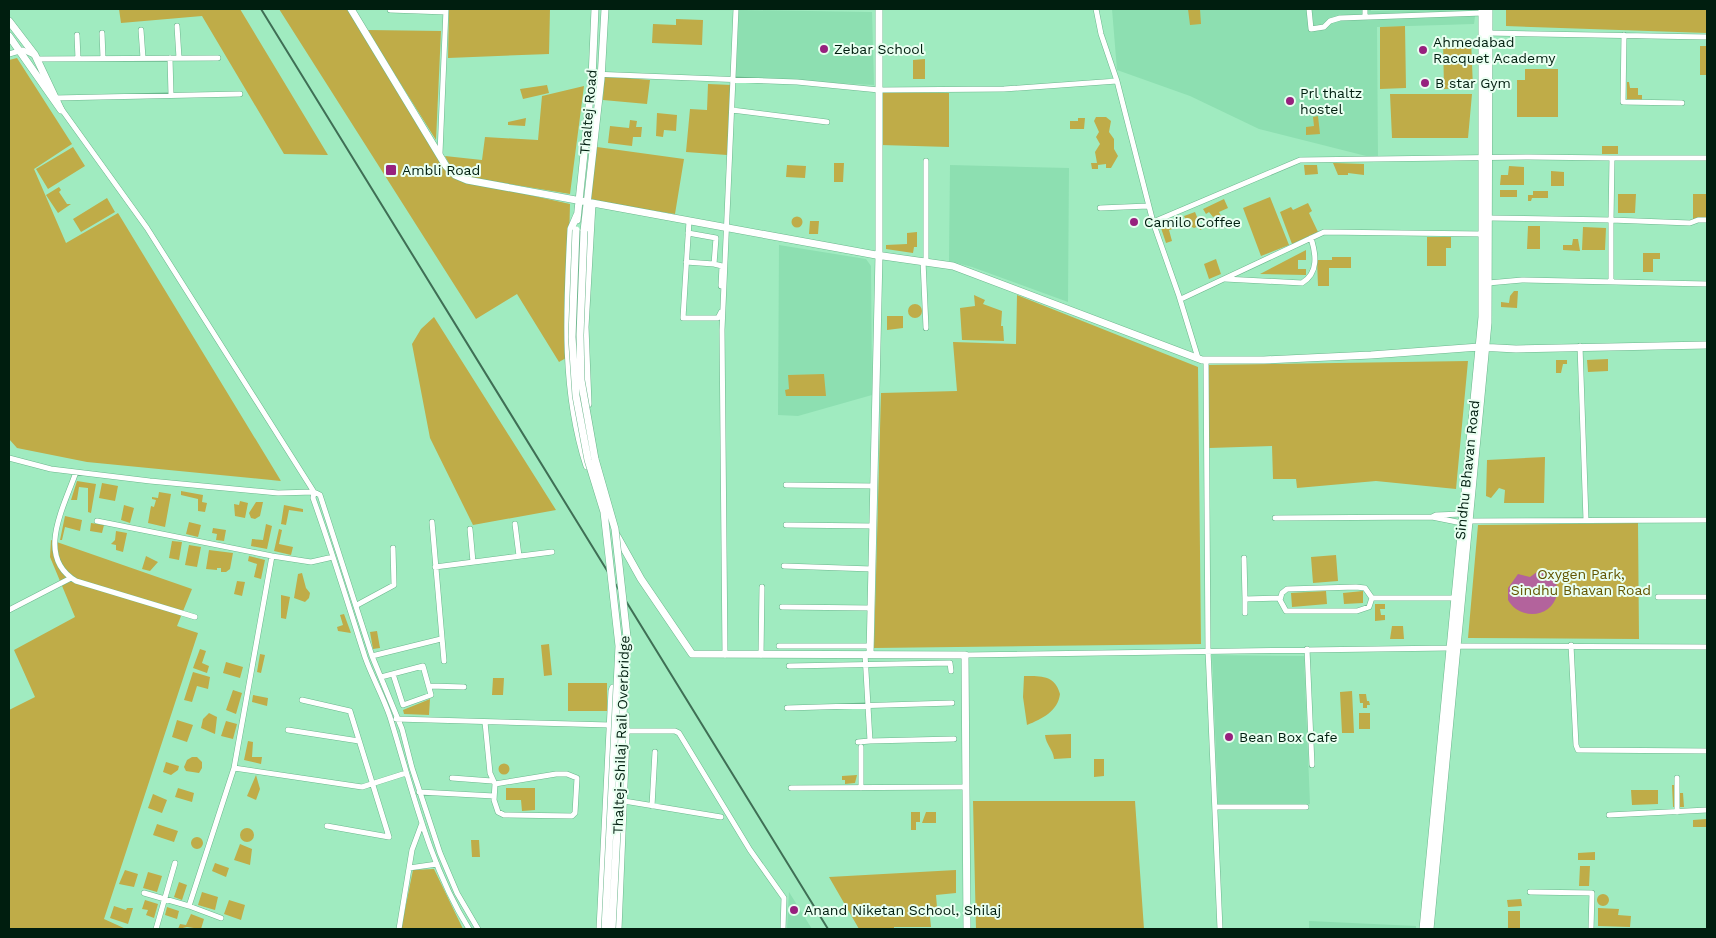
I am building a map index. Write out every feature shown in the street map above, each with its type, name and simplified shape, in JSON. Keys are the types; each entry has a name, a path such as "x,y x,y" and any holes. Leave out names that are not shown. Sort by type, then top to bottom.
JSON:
{"street":[{"path":"351,9 440,153 446,166 455,175 467,180 578,202 879,255 953,266 1206,360 1264,360 1482,347 1707,345"},
{"name":"Thaltej Road","path":"581,215 578,202 592,74 595,9"},
{"name":"Thaltej Road","path":"581,215 589,203 605,9"},
{"path":"725,655 722,330 728,228 736,9"},
{"path":"870,741 866,664 871,608 879,255 879,9"},
{"path":"1096,9 1100,34 1116,81 1148,206 1198,358"},
{"path":"1309,9 1311,29 1324,27 1330,21 1340,18 1485,11"},
{"path":"1365,9 1365,17"},
{"path":"390,10 446,10 440,153"},
{"name":"Sindhu Bhavan Road","path":"1423,929 1454,598 1465,522 1462,514 1482,347 1485,11"},
{"path":"9,21 36,57 61,110"},
{"path":"177,26 179,58"},
{"path":"141,30 143,58"},
{"path":"1485,33 1707,37"},
{"path":"102,34 103,58"},
{"path":"77,35 78,59"},
{"path":"1624,35 1623,102 1682,103"},
{"path":"9,36 147,228 314,492 313,498 334,556 366,658 390,720 422,822 438,864 469,929"},
{"path":"9,54 23,50 36,57 78,59 218,58"},
{"path":"36,57 61,110"},
{"path":"170,58 171,96"},
{"path":"592,74 797,82 879,90 1004,89 1116,81"},
{"path":"55,98 240,94"},
{"path":"732,110 827,122"},
{"name":"Sindhu Bhavan Road","path":"1430,929 1457,646 1465,522 1488,283 1489,218 1485,158"},
{"path":"1611,282 1612,158"},
{"path":"1153,222 1300,160 1707,158"},
{"path":"926,160 924,261 926,328"},
{"path":"589,203 586,372 592,433 615,523 614,529"},
{"path":"1100,208 1148,206"},
{"path":"581,215 571,229 567,337 574,412 585,460 604,519 614,529 620,544 641,579 692,654 761,655 868,651"},
{"name":"Thaltej-Shilaj Rail Overbridge","path":"581,215 572,337 574,374 581,430 604,512 609,540 619,646 605,929"},
{"path":"1489,218 1690,223 1698,220 1707,220"},
{"path":"686,262 722,266 719,317 684,319 682,316 689,221"},
{"name":"Thaltej-Shilaj Rail Overbridge","path":"580,231 581,380 595,458 615,529 627,637 612,929"},
{"path":"1180,299 1324,232 1482,234"},
{"path":"688,233 716,238 714,264"},
{"path":"1224,279 1302,283 1309,279 1314,270 1314,250 1311,238"},
{"path":"1488,283 1522,280 1707,284"},
{"path":"1580,346 1586,520"},
{"path":"1206,360 1208,650 1220,929"},
{"path":"9,458 30,462 46,468 150,481 278,493 314,492 320,495 372,656 398,719 429,820 457,893 478,929"},
{"path":"76,472 54,539 53,553 57,565 71,578 195,617"},
{"path":"786,484 874,486"},
{"path":"1432,517 1436,515 1462,514"},
{"path":"1275,518 1432,517 1465,522 1707,520"},
{"path":"97,521 272,556 312,562 334,556"},
{"path":"432,522 444,661"},
{"path":"515,524 519,556"},
{"path":"786,525 873,526"},
{"path":"470,529 473,562"},
{"path":"357,605 394,585 392,548"},
{"path":"435,567 552,552"},
{"path":"189,906 234,768 272,556"},
{"path":"1244,558 1245,613"},
{"path":"784,566 872,569"},
{"path":"9,610 71,578"},
{"path":"761,655 762,587"},
{"path":"1356,587 1365,588 1372,598 1369,607 1364,610 1305,611 1286,611 1281,606 1280,598 1287,589 1356,587"},
{"path":"1658,597 1707,597"},
{"path":"1245,599 1280,598"},
{"path":"1372,598 1454,598"},
{"path":"782,607 871,608"},
{"path":"372,656 441,639"},
{"path":"1571,645 1576,745 1578,750 1707,751"},
{"path":"779,646 965,655 1449,648 1457,646 1707,647"},
{"path":"1307,650 1312,765"},
{"path":"965,655 967,929"},
{"path":"789,666 950,663 951,671"},
{"path":"381,677 423,666 431,695 404,705 393,674"},
{"path":"430,686 464,687"},
{"path":"600,929 612,690 616,687 627,690 618,929"},
{"path":"302,700 350,711 389,837 327,826"},
{"path":"787,708 952,703"},
{"path":"390,720 610,725"},
{"path":"452,778 493,782 556,774 575,776 575,813 568,817 504,816 498,812 494,796 493,782 485,722"},
{"path":"288,730 359,741"},
{"path":"609,736 613,733 626,732 675,731 679,734 750,850 784,898 783,929"},
{"path":"861,788 859,745 870,741 954,739"},
{"path":"652,806 656,752"},
{"path":"234,768 362,787 372,786 406,773"},
{"path":"1677,778 1677,812"},
{"path":"791,788 966,787"},
{"path":"420,792 494,796"},
{"path":"624,801 721,816"},
{"path":"1215,807 1306,807"},
{"path":"1609,814 1707,810"},
{"path":"422,822 429,820"},
{"path":"399,929 412,850 422,822"},
{"path":"156,929 176,863"},
{"path":"409,868 438,864"},
{"path":"1530,892 1592,893 1591,929"},
{"path":"144,893 189,906 221,918"}],"shaded area":[{"path":"1112,9 1371,9 1371,11 1476,9 1474,24 1377,27 1378,159 1259,129 1190,96 1117,70"},
{"path":"739,10 872,12 874,85 736,78"},
{"path":"950,165 1069,168 1068,302 972,267 949,261"},
{"path":"779,245 866,259 871,266 872,395 798,416 778,415"},
{"path":"1541,569 1554,574 1557,594 1554,602 1549,608 1535,614 1520,611 1513,607 1508,600 1508,588 1518,574 1530,577"},
{"path":"1212,655 1304,656 1310,804 1218,804"},
{"name":"Anand Niketan School, Shilaj","path":"789,892 812,929 787,929"},
{"path":"1309,921 1416,926 1416,929 1309,929"}],"green space":[{"path":"119,9 240,9 328,155 284,154 202,16 121,23"},
{"path":"279,9 349,9 445,166 467,181 570,204 566,358 559,362 517,294 476,319"},
{"path":"449,9 550,9 549,54 448,58"},
{"path":"1188,9 1200,9 1201,24 1190,25"},
{"path":"1506,9 1707,9 1707,33 1506,26"},
{"path":"676,19 703,20 702,45 652,43 653,24 676,25"},
{"path":"1405,26 1406,88 1380,89 1380,27"},
{"path":"367,30 441,31 436,140"},
{"path":"1471,39 1473,88 1444,89 1443,40"},
{"path":"1700,46 1707,46 1707,75 1700,75"},
{"path":"17,58 72,144 34,169 66,243 118,213 281,481 87,462 17,448 9,439 9,60"},
{"path":"925,59 925,79 913,79 913,60"},
{"path":"1525,69 1558,69 1558,117 1517,117 1517,80 1525,80"},
{"path":"604,76 650,80 647,104 603,100"},
{"path":"1627,82 1629,82 1630,88 1638,88 1638,95 1642,95 1642,100 1627,100"},
{"path":"708,84 732,85 727,155 686,152 690,109 707,110"},
{"path":"547,85 549,93 523,99 520,89"},
{"path":"584,86 570,194 467,177 454,169 447,160 445,156 482,160 485,137 538,140 542,96"},
{"path":"881,92 949,93 949,147 881,145"},
{"path":"1390,94 1472,94 1468,138 1392,138"},
{"path":"657,113 677,115 676,131 664,130 663,137 656,136"},
{"path":"1318,116 1320,134 1306,135 1306,127 1314,126 1313,117"},
{"path":"1096,117 1106,117 1111,121 1109,132 1114,139 1114,149 1118,156 1111,168 1106,168 1106,164 1098,165 1098,169 1092,169 1091,163 1097,163 1095,152 1100,144 1096,137 1099,132 1094,121"},
{"path":"526,118 525,126 508,125 508,122"},
{"path":"1078,118 1085,118 1084,129 1070,129 1070,121 1078,121"},
{"path":"630,120 637,121 636,127 642,127 641,137 633,137 632,146 608,143 610,126 629,128"},
{"path":"1602,146 1618,146 1618,154 1602,154"},
{"path":"73,147 85,166 48,189 36,169"},
{"path":"597,147 684,159 675,214 590,201"},
{"path":"834,163 844,163 843,182 834,182"},
{"path":"1333,163 1364,164 1364,175 1348,173 1348,175 1338,175"},
{"path":"787,165 806,166 805,178 786,177"},
{"path":"1304,165 1317,165 1318,174 1305,175"},
{"path":"1509,166 1524,167 1524,185 1500,185 1501,175 1508,175"},
{"path":"1551,171 1564,172 1564,186 1551,186"},
{"path":"59,187 61,190 59,192 67,204 71,204 58,213 46,195"},
{"path":"1500,190 1517,190 1517,197 1500,197"},
{"path":"1533,191 1548,191 1548,198 1532,198 1531,201 1528,201 1528,195 1533,195"},
{"path":"1618,194 1636,194 1635,213 1618,213"},
{"path":"1693,194 1707,194 1707,221 1693,221"},
{"path":"1270,197 1289,245 1261,256 1243,208"},
{"path":"107,198 115,212 81,232 73,219"},
{"path":"1224,199 1228,208 1219,212 1223,220 1219,221 1216,216 1213,217 1209,212 1206,214 1203,209"},
{"path":"1308,203 1312,211 1309,213 1318,232 1292,244 1280,212 1291,207 1293,210"},
{"path":"1195,212 1202,229 1200,230 1199,226 1194,228 1188,225 1184,216"},
{"path":"797,216 803,222 797,228 791,222"},
{"path":"810,221 819,221 818,234 809,234"},
{"path":"1173,221 1176,228 1169,230 1172,241 1166,243 1160,225"},
{"path":"1528,226 1540,226 1540,249 1527,249"},
{"path":"1583,227 1606,228 1605,250 1582,250"},
{"path":"917,232 917,247 914,247 913,253 886,249 886,245 907,244 907,233"},
{"path":"1427,237 1451,237 1451,248 1446,248 1446,266 1427,266"},
{"path":"1573,239 1578,239 1580,251 1563,250 1563,245 1572,245"},
{"path":"1306,250 1306,260 1298,260 1298,269 1306,269 1306,275 1260,274"},
{"path":"1643,253 1660,253 1660,259 1653,259 1653,272 1643,272"},
{"path":"1332,257 1351,257 1351,268 1329,268 1329,286 1318,286 1317,260 1332,260"},
{"path":"1216,259 1221,274 1209,279 1204,264"},
{"path":"1514,291 1518,291 1517,308 1501,307 1501,302 1509,303 1510,296"},
{"path":"974,295 985,300 983,304 1002,311 1001,326 1003,326 1004,341 962,340 960,308 975,306"},
{"path":"1017,295 1198,367 1201,644 874,648 881,393 957,391 953,342 1016,344"},
{"path":"915,304 920,306 922,311 920,316 915,318 910,316 908,311 910,306"},
{"path":"887,316 903,316 903,328 887,330"},
{"path":"434,317 556,510 473,525 430,438 412,344 421,329"},
{"path":"1608,359 1608,371 1588,372 1587,360"},
{"path":"1556,360 1567,360 1567,364 1563,364 1561,373 1556,373"},
{"path":"1468,361 1456,489 1376,481 1297,488 1296,479 1273,479 1272,446 1209,448 1209,365"},
{"path":"824,374 826,396 786,396 785,390 789,389 788,375"},
{"path":"1545,457 1544,503 1504,503 1505,490 1499,488 1491,498 1486,496 1487,460"},
{"path":"77,481 96,484 91,513 88,512 88,488 79,487 77,500 71,500"},
{"path":"102,483 118,486 115,501 99,498"},
{"path":"181,491 203,495 202,502 207,503 205,512 198,511 198,499 181,495"},
{"path":"159,492 171,494 165,527 148,523 151,506 154,507 156,500 152,499 152,497 158,498"},
{"path":"240,501 248,503 245,518 235,516 234,504 239,505"},
{"path":"256,502 263,502 260,516 255,519 251,518 249,513"},
{"path":"124,505 134,508 130,523 121,520"},
{"path":"284,505 303,509 303,512 289,510 286,525 281,524"},
{"path":"65,516 82,520 80,531 65,527 62,540 60,540"},
{"path":"189,522 201,525 198,537 186,534"},
{"path":"91,523 104,525 102,533 90,531"},
{"name":"Oxygen Park, Sindhu Bhavan Road","path":"1638,523 1639,639 1468,638 1478,525"},
{"path":"266,524 272,526 267,549 251,546 252,539 263,540"},
{"path":"213,528 226,530 224,541 216,540 217,534 212,533"},
{"path":"279,529 282,530 279,544 293,547 291,555 274,551"},
{"path":"116,531 127,533 123,552 116,550 116,545 111,544 115,540"},
{"path":"51,540 192,589 177,626 198,633 104,919 126,929 9,929 9,710 35,697 14,650 75,617 50,557"},
{"path":"172,541 182,542 179,560 169,558"},
{"path":"189,545 201,547 197,567 185,565"},
{"path":"209,550 233,553 230,569 226,572 221,572 221,568 217,568 217,570 206,569"},
{"path":"1336,555 1338,581 1313,583 1311,557"},
{"path":"146,556 158,562 150,571 142,569"},
{"path":"249,556 265,560 261,579 254,577 257,564 248,561"},
{"path":"302,573 306,588 310,593 309,598 305,602 294,598 298,574"},
{"path":"237,581 245,582 242,596 234,594"},
{"path":"1326,591 1327,604 1292,607 1291,593"},
{"path":"1363,591 1363,603 1344,604 1343,593"},
{"path":"281,595 290,597 286,619 281,618"},
{"path":"1375,604 1385,604 1385,609 1380,609 1381,615 1385,615 1385,620 1375,621"},
{"path":"344,614 351,633 338,631 337,627 343,625 340,615"},
{"path":"1392,626 1403,626 1404,639 1390,639"},
{"path":"377,631 380,648 373,649 370,632"},
{"path":"549,644 552,675 544,676 541,645"},
{"path":"200,649 206,651 202,663 209,666 207,673 193,668"},
{"path":"260,654 265,655 261,673 257,672"},
{"path":"226,662 243,667 240,678 223,673"},
{"path":"193,672 210,677 208,689 197,686 192,702 184,700"},
{"path":"1024,676 1042,677 1051,680 1055,683 1060,694 1053,710 1044,717 1027,725 1023,697"},
{"path":"493,678 504,678 503,695 492,695"},
{"path":"568,683 607,683 607,711 568,711"},
{"path":"233,690 242,693 236,714 226,710"},
{"path":"1352,691 1354,733 1342,733 1340,692"},
{"path":"1359,694 1366,694 1370,705 1367,705 1367,708 1363,708 1363,703 1360,703"},
{"path":"253,695 268,698 267,706 252,702"},
{"path":"430,699 429,715 404,714 403,710"},
{"path":"209,713 217,717 215,734 201,728 203,719"},
{"path":"1359,713 1370,713 1370,729 1359,729"},
{"path":"177,720 193,725 187,742 172,737"},
{"path":"226,721 237,724 233,739 221,736"},
{"path":"1071,734 1071,758 1054,759 1045,735"},
{"path":"248,741 253,742 252,757 262,757 261,764 244,760"},
{"path":"197,757 202,762 202,768 199,773 186,771 184,767 187,760"},
{"path":"1094,759 1104,759 1104,776 1094,777"},
{"path":"166,762 179,766 178,770 171,775 163,772"},
{"path":"504,763 510,769 504,775 498,769"},
{"path":"256,775 260,789 256,800 247,796"},
{"path":"857,775 855,783 845,784 845,780 842,780 842,776"},
{"path":"1672,785 1677,785 1677,793 1683,793 1684,807 1673,807"},
{"path":"178,788 194,793 192,802 175,797"},
{"path":"506,788 535,788 535,810 522,811 521,800 506,800"},
{"path":"1631,790 1658,790 1658,804 1632,805"},
{"path":"153,794 167,800 162,813 148,808"},
{"path":"973,801 1135,801 1144,929 976,929"},
{"path":"911,812 920,812 920,822 916,822 916,830 911,830"},
{"path":"926,812 936,812 936,823 922,823"},
{"path":"1706,819 1706,827 1693,827 1693,820"},
{"path":"157,824 178,831 174,842 153,835"},
{"path":"247,828 252,830 254,835 252,840 247,842 242,840 240,835 242,830"},
{"path":"199,837 202,838 202,848 195,849 192,848 191,841 192,838"},
{"path":"471,840 479,840 480,857 472,857"},
{"path":"240,844 252,849 250,865 234,860"},
{"path":"1595,852 1595,860 1578,860 1578,853"},
{"path":"215,863 229,868 226,877 212,871"},
{"path":"1580,866 1590,866 1589,886 1579,886"},
{"path":"434,869 463,929 401,929 413,870"},
{"path":"125,870 138,874 134,887 119,884"},
{"path":"956,870 956,893 936,895 937,907 929,907 931,927 859,929 829,877"},
{"path":"148,872 162,876 157,892 143,888"},
{"path":"179,882 187,885 182,900 174,897"},
{"path":"202,892 218,897 215,910 198,905"},
{"path":"1603,894 1609,900 1603,906 1597,900"},
{"path":"1521,899 1522,906 1508,907 1507,900"},
{"path":"145,900 158,904 154,918 146,915 148,910 142,909"},
{"path":"229,900 245,905 241,920 224,914"},
{"path":"114,906 126,910 127,908 133,908 128,924 110,918"},
{"path":"167,907 179,911 177,919 165,915"},
{"path":"1598,908 1619,909 1618,915 1631,916 1630,927 1598,926"},
{"path":"1508,911 1520,911 1520,929 1508,929"},
{"path":"191,914 204,919 201,929 187,927 178,929 180,924 186,925"}],"railway":[{"path":"261,9 828,929"}],"place":[{"name":"Zebar School","path":"824,49"},
{"name":"Ahmedabad Racquet Academy","path":"1423,50"},
{"name":"B star Gym","path":"1425,83"},
{"name":"Prl thaltz hostel","path":"1290,101"},
{"name":"Ambli Road","path":"391,170"},
{"name":"Camilo Coffee","path":"1134,222"},
{"name":"Bean Box Cafe","path":"1229,737"},
{"name":"Anand Niketan School, Shilaj","path":"794,910"}]}
